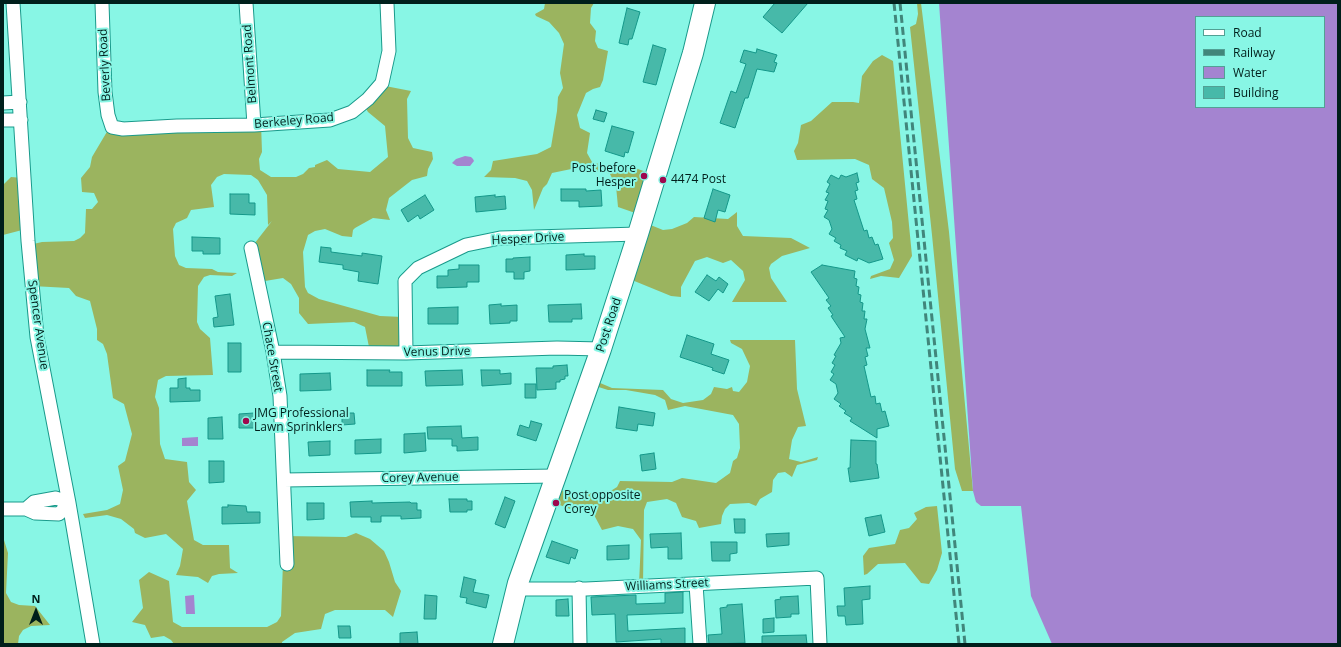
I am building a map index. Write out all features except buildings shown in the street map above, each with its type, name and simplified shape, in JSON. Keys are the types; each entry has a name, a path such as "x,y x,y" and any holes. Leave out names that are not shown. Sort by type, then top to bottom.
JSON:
{"main road":[{"name":"Post Road","path":"503,644 518,583 601,349 638,234 693,53 705,3"}],"street":[{"name":"Spencer Avenue","path":"13,3 28,241 37,337 69,503 93,644"},
{"name":"Beverly Road","path":"102,3 105,92 108,115 112,127"},
{"name":"Belmont Road","path":"246,3 254,124"},
{"name":"Berkeley Road","path":"112,127 123,129 330,120 352,112 368,99 382,83 389,51 387,3"},
{"path":"3,103 20,102"},
{"path":"3,120 21,120"},
{"name":"Hesper Drive","path":"406,353 405,281 418,268 466,245 500,238 638,234"},
{"name":"Chace Street","path":"251,248 273,352 280,396 288,564"},
{"name":"Venus Drive","path":"273,352 406,353 557,348 601,349"},
{"name":"Corey Avenue","path":"284,480 556,476"},
{"path":"3,509 26,509 34,502 56,498 69,503"},
{"name":"Williams Street","path":"517,590 817,578 820,644"},
{"path":"696,584 700,644"},
{"path":"579,588 580,644"}],"green space":[{"path":"545,3 594,3 591,8 590,23 596,31 595,41 598,48 608,51 603,80 600,87 586,93 577,115 580,128 590,133 587,153 592,162 621,170 635,168 655,175 641,215 618,207 616,186 610,174 605,172 585,171 581,167 552,173 547,184 543,188 534,210 532,190 527,181 515,178 484,177 491,170 493,161 537,154 551,147 558,97 563,88 560,73 564,44 559,33 549,22 536,16 535,14 544,9"},
{"path":"917,3 921,3 949,232 973,491 962,491 955,469 910,27 916,24 918,14"},
{"path":"882,55 893,61 912,256 899,278 881,276 870,279 871,276 890,269 894,260 889,243 893,238 892,222 884,188 872,179 869,165 855,159 797,160 794,151 798,143 801,125 811,121 832,102 859,103 862,76 873,61"},
{"path":"380,85 411,91 407,99 408,138 413,148 432,152 433,159 428,169 427,176 412,180 389,198 386,210 390,220 373,218 355,228 353,230 352,237 342,236 325,229 315,231 308,235 303,252 305,287 308,293 319,299 380,316 403,317 404,352 370,352 365,327 354,322 308,324 299,313 299,298 291,284 283,278 259,282 251,248 272,221 268,225 267,195 258,180 251,175 224,174 217,177 211,185 214,207 191,210 187,218 176,223 173,229 175,256 179,265 186,268 212,269 218,272 237,273 232,276 210,275 204,277 198,286 197,322 200,329 210,338 213,375 166,376 158,380 155,397 159,408 160,444 165,459 187,462 189,482 196,490 187,501 194,540 203,545 229,545 230,568 238,573 212,576 208,583 198,577 176,575 180,566 183,549 166,534 145,538 135,533 134,529 121,519 107,515 85,518 83,514 107,510 120,504 123,490 118,466 125,461 132,434 124,404 113,398 107,354 103,344 97,340 97,329 90,301 76,296 69,288 32,286 29,245 42,242 74,241 85,233 86,209 92,209 98,202 94,193 82,192 81,178 90,167 92,157 108,130 261,123 262,152 259,159 260,170 271,177 296,177 303,174 309,168 315,167 315,165 327,160 338,169 370,172 388,157 385,126 368,112 362,102"},
{"path":"11,177 23,178 26,229 3,235 3,185"},
{"path":"737,212 737,226 743,236 791,238 810,248 782,256 771,264 769,268 771,278 787,302 732,302 745,280 743,271 731,260 723,263 707,257 695,261 681,287 681,297 671,296 627,278 643,222 663,230 672,229 687,223 694,217 728,219"},
{"path":"730,340 795,340 797,389 806,426 798,427 792,440 789,459 801,462 818,457 817,460 797,465 792,477 785,472 778,473 773,480 772,492 760,499 756,506 749,503 730,504 725,509 721,524 699,528 696,521 682,517 676,503 667,499 647,502 644,510 643,585 639,584 641,540 633,529 618,526 602,530 592,511 570,509 547,500 551,487 573,494 609,492 617,487 620,481 672,482 682,478 716,483 730,473 733,461 737,458 740,448 739,424 733,415 685,406 668,410 665,400 655,395 626,390 608,390 589,384 593,380 612,388 663,390 671,399 683,403 703,400 711,394 714,387 727,389 732,387 733,391 739,392 747,382 750,366 742,349 731,343"},
{"path":"937,506 942,553 937,570 929,584 921,583 905,563 878,564 864,575 863,556 869,548 895,544 900,530 909,528 917,519 914,513 926,507"},
{"path":"3,521 4,540 8,553 6,593 11,602 19,605 35,606 50,625 31,626 23,630 19,636 18,644 3,644"},
{"path":"356,533 370,539 384,551 389,562 395,582 401,591 393,617 385,610 335,610 325,614 321,629 295,633 282,642 282,644 174,644 171,640 164,636 151,638 145,625 132,622 143,608 139,580 149,572 169,581 173,622 182,627 267,627 277,622 281,616 284,536 346,537"}],"water":[{"path":"939,3 1338,3 1338,644 1052,644 1031,596 1021,506 981,506 976,502 973,491"},
{"path":"465,156 471,157 474,161 470,166 457,166 452,163 456,159"},
{"path":"198,437 198,446 182,446 182,438"},
{"path":"194,595 195,614 186,614 185,596"}],"railway":[{"path":"894,3 959,644"},
{"path":"900,3 965,644"}],"place":[{"name":"Post before Hesper","path":"644,176"},
{"name":"4474 Post","path":"663,180"},
{"name":"JMG Professional Lawn Sprinklers","path":"246,421"},
{"name":"Post opposite Corey","path":"556,503"}]}
